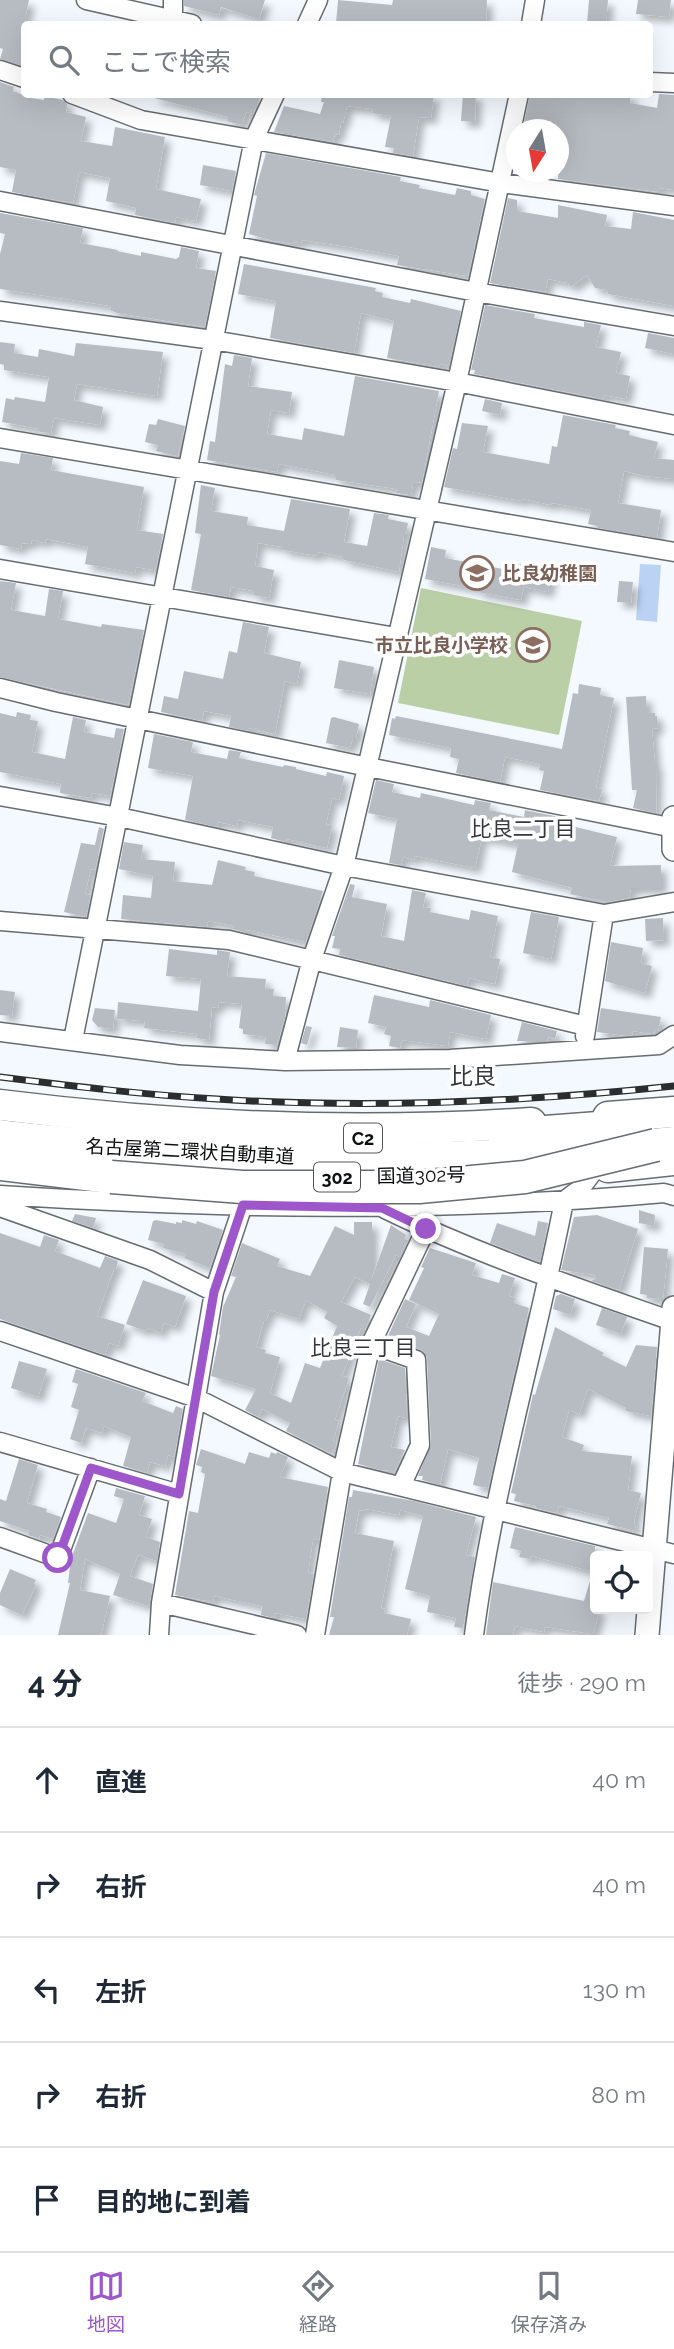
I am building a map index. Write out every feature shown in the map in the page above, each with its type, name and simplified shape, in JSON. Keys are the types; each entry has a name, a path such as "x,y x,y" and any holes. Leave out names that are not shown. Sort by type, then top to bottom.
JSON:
{"highway":[{"path":"0,1105 129,1119 343,1128 504,1125 674,1112"},
{"name":"名古屋第二環状自動車道","path":"0,1115 52,1122 196,1133 307,1138 493,1136 670,1143"},
{"name":"名古屋第二環状自動車道","path":"0,1136 213,1155 306,1158 482,1157 575,1153 670,1143"},
{"path":"0,1164 111,1177 242,1187 419,1187 525,1177 670,1143"},
{"name":"国道302号","path":"0,1152 125,1167 276,1177 400,1176 596,1168 670,1143"}],"street":[{"path":"86,0 178,21"},
{"path":"173,0 173,20"},
{"path":"308,21 318,0"},
{"path":"532,21 535,0"},
{"path":"0,69 21,77"},
{"path":"653,82 674,83"},
{"path":"83,98 141,120 501,183 674,206"},
{"path":"73,1040 254,139 273,98"},
{"path":"285,1061 312,959 344,866 368,767 457,382 518,98"},
{"path":"0,201 476,292 674,326"},
{"path":"0,311 213,340 457,382 674,425"},
{"path":"0,438 674,552"},
{"path":"0,569 396,637"},
{"path":"0,688 368,767 674,828"},
{"path":"0,796 119,817 344,866 604,914 674,902"},
{"path":"674,818 674,849"},
{"path":"584,1050 604,914"},
{"path":"0,921 229,940 586,1026"},
{"path":"0,1032 180,1055 285,1061 450,1059 659,1045 674,1035"},
{"path":"474,1635 495,1508 549,1278 564,1201 580,1189 596,1168"},
{"path":"0,1195 382,1208 564,1201 664,1193 674,1196"},
{"path":"159,1635 161,1603 214,1292 243,1205"},
{"path":"0,1207 150,1261 214,1292"},
{"path":"382,1208 426,1229 549,1278 673,1316 664,1551 647,1635"},
{"path":"315,1635 342,1472 371,1344 426,1229"},
{"path":"0,1331 196,1398 342,1472 664,1551"},
{"path":"371,1344 416,1360 420,1444 401,1486"},
{"path":"0,1442 179,1494"},
{"path":"0,1537 58,1558 91,1468"},
{"path":"161,1603 297,1635"}],"green space":[{"path":"421,588 582,621 559,735 398,703"}],"water":[{"path":"640,564 661,565 657,622 636,620"}],"building":[{"path":"0,0 29,0 25,21 21,21 21,65 0,59 3,49 0,48"},
{"path":"184,0 265,0 259,19 221,7 219,15 184,6"},
{"path":"338,0 392,5 393,0 487,0 486,21 336,21"},
{"path":"589,0 608,0 606,21 587,21"},
{"path":"638,0 671,0 669,17 636,14"},
{"path":"0,82 14,87 13,91 21,94 21,98 63,100 67,104 66,112 86,117 81,141 112,146 115,127 165,137 156,189 201,199 196,221 176,217 175,223 135,215 136,208 106,201 110,178 79,172 73,203 12,192 16,170 0,167"},
{"path":"659,94 674,95 674,190 659,188 659,192 569,180 569,119 525,119 529,98 631,98 630,103 657,108"},
{"path":"154,98 260,98 253,114 246,112 242,125 227,121 228,117"},
{"path":"322,98 434,98 431,118 419,117 413,156 393,153 394,148 385,147 391,116 372,113 373,109 347,106 339,135 335,134 333,142 274,132 284,106 320,114 324,102 321,102"},
{"path":"463,98 476,98 475,122 461,121"},
{"path":"266,153 401,177 400,181 420,185 419,188 455,195 457,188 471,191 471,195 485,199 468,276 397,265 399,256 302,240 301,243 293,244 277,242 249,234 257,196 254,195"},
{"path":"203,165 236,171 232,191 200,185"},
{"path":"508,198 517,200 517,211 558,218 558,205 607,215 605,226 631,229 633,212 674,220 674,306 608,294 607,290 595,288 587,275 571,287 568,283 548,279 545,292 490,283"},
{"path":"0,213 83,228 80,243 141,256 141,252 176,259 181,247 199,251 196,268 216,271 205,327 117,313 110,310 111,306 0,289 0,254 5,234 0,233"},
{"path":"244,264 376,288 375,291 383,293 382,297 410,303 411,299 461,311 449,366 440,364 439,367 387,358 394,321 361,313 354,353 270,338 276,301 238,294"},
{"path":"485,305 584,327 584,322 601,325 596,347 621,352 616,373 630,376 626,399 604,395 603,399 474,374 475,370 471,370"},
{"path":"648,333 674,338 674,354 645,348"},
{"path":"0,342 15,344 14,353 38,357 39,349 74,356 76,343 163,352 157,396 77,384 74,400 103,407 100,425 54,418 51,433 2,422 6,398 45,402 49,377 4,370 4,365 0,364"},
{"path":"234,355 252,358 248,386 292,392 289,413 271,410 267,434 302,440 304,428 344,436 355,376 439,391 422,482 413,483 411,495 396,493 397,489 336,480 336,475 279,464 277,472 207,460 210,441 215,442 225,364 232,366"},
{"path":"485,399 502,403 500,415 482,411"},
{"path":"563,415 616,425 615,428 630,431 629,435 658,442 654,458 674,460 674,479 624,471 618,503 661,510 657,538 588,524 591,510 444,487 453,448 457,449 462,423 488,426 483,452 549,464 552,446 557,447"},
{"path":"158,419 185,426 178,456 156,451 158,445 145,442 149,424 156,425"},
{"path":"21,453 53,458 51,470 144,487 137,530 163,534 156,568 136,567 135,573 85,564 88,547 46,539 45,543 32,540 31,544 22,543 21,549 0,545 0,461 19,464"},
{"path":"201,485 215,488 211,511 248,517 247,525 284,531 291,499 350,509 344,542 367,546 374,513 389,515 388,519 408,523 399,572 344,560 344,557 318,552 318,556 258,543 255,566 274,570 269,598 253,595 254,591 231,587 229,597 191,590 201,534 195,533"},
{"path":"431,547 446,550 445,558 503,569 504,562 552,569 548,592 524,587 521,600 425,579"},
{"path":"0,581 16,583 11,610 45,616 49,589 63,591 58,619 101,627 102,624 144,630 128,705 0,677"},
{"path":"619,581 633,582 631,603 617,602"},
{"path":"243,622 269,627 264,653 301,662 297,684 285,681 275,734 229,727 231,716 204,711 202,721 161,712 164,696 178,699 184,671 223,679 229,651 237,653"},
{"path":"339,660 374,667 370,694 334,688"},
{"path":"579,684 601,688 600,695 614,698 596,788 602,789 599,801 540,790 544,771 539,770 540,764 505,757 500,782 456,773 459,759 450,757 451,748 389,735 392,718 395,719 396,716 562,749 573,693 578,694"},
{"path":"646,696 647,713 655,713 657,716 658,728 652,729 657,764 656,813 633,808 637,790 632,790 626,697"},
{"path":"17,712 31,715 30,720 38,721 32,752 65,759 73,717 86,720 84,732 114,738 116,728 124,729 110,796 92,793 91,798 60,793 61,784 0,772 0,713 16,717"},
{"path":"331,718 359,724 356,738 353,738 350,748 326,743"},
{"path":"154,734 193,742 191,752 227,759 229,750 241,752 239,758 296,767 326,776 327,772 344,776 339,800 332,798 326,824 332,826 327,848 271,838 273,827 238,820 237,826 218,822 217,827 185,820 193,776 148,768"},
{"path":"376,780 394,784 392,792 420,798 421,793 474,805 475,800 491,803 489,810 524,817 525,810 564,818 563,824 617,837 610,866 661,865 661,888 631,888 629,898 607,902 570,894 572,888 512,872 518,844 482,837 475,868 415,856 414,860 403,857 401,865 389,863 397,819 368,813"},
{"path":"99,827 104,829 95,870 91,869 85,894 91,895 86,917 64,912 81,843 95,845"},
{"path":"124,842 143,845 141,859 175,862 173,881 212,885 218,860 246,867 245,870 255,872 254,876 323,891 306,942 247,930 247,933 233,929 234,926 208,921 207,927 121,919 123,895 151,898 153,876 119,869"},
{"path":"350,884 355,885 352,897 387,904 381,936 404,941 412,890 426,893 423,907 431,908 430,912 469,920 471,910 498,916 490,957 500,959 495,984 469,978 467,986 339,955 340,949 332,948 335,936 332,936"},
{"path":"531,912 559,917 551,959 523,953"},
{"path":"663,918 664,940 646,941 645,919"},
{"path":"611,942 643,948 641,963 652,966 645,993 605,981"},
{"path":"169,949 217,955 217,950 230,952 227,976 266,979 265,989 274,989 273,996 286,997 285,1018 277,1045 265,1044 266,1037 243,1034 243,1029 239,1028 242,1004 219,1002 218,1008 212,1007 209,1040 196,1038 197,1034 144,1028 145,1021 117,1019 118,1002 198,1011 201,979 166,976"},
{"path":"0,990 15,992 12,1016 0,1015"},
{"path":"374,995 429,1007 430,1000 491,1015 486,1039 450,1032 448,1046 402,1040 400,1048 389,1046 391,1036 384,1034 386,1027 368,1023"},
{"path":"95,1008 115,1010 113,1029 98,1027 92,1020"},
{"path":"601,1008 661,1017 658,1031 655,1030 654,1034 651,1034 633,1031 632,1035 627,1036 597,1032"},
{"path":"522,1022 557,1031 555,1039 548,1037 547,1041 517,1041"},
{"path":"306,1026 312,1027 307,1045 301,1043"},
{"path":"340,1027 358,1030 356,1048 337,1047"},
{"path":"639,1210 655,1215 654,1226 639,1223"},
{"path":"75,1214 96,1218 93,1228 72,1221"},
{"path":"597,1215 638,1229 619,1290 591,1281 597,1278 594,1278 595,1275 561,1270 574,1217"},
{"path":"182,1220 196,1224 197,1221 223,1230 210,1268 184,1258 186,1254 163,1248 164,1244 148,1240 153,1221 176,1224 182,1223"},
{"path":"538,1221 548,1223 540,1262 490,1243 497,1223 535,1236"},
{"path":"354,1222 372,1222 372,1278 391,1225 406,1235 404,1239 408,1240 400,1257 396,1255 370,1307 363,1304 370,1284 355,1277 341,1302 371,1315 365,1330 361,1328 342,1376 349,1378 335,1420 339,1421 333,1441 337,1443 332,1454 286,1431 290,1423 262,1409 258,1417 245,1410 256,1389 211,1376 223,1307 236,1277 231,1276 242,1243 280,1259 277,1266 310,1276 335,1226 354,1235","holes":["306,1300 327,1312 324,1318 337,1326 320,1368 305,1363 291,1403 270,1393 280,1357 256,1347 270,1310 299,1319"]},
{"path":"0,1233 40,1247 44,1235 59,1240 55,1251 100,1268 105,1256 118,1261 97,1316 125,1325 118,1346 109,1343 105,1355 0,1319"},
{"path":"644,1247 668,1249 663,1299 647,1298 647,1295 640,1294"},
{"path":"430,1248 476,1263 472,1275 499,1283 502,1274 515,1278 509,1296 515,1298 514,1303 529,1308 488,1488 473,1485 479,1458 448,1449 440,1485 422,1480 423,1476 418,1476 431,1445 427,1359 420,1349 387,1338 405,1299 416,1304 406,1327 429,1336 439,1314 409,1300"},
{"path":"143,1280 186,1296 175,1327 164,1323 161,1333 126,1324"},
{"path":"561,1294 575,1299 570,1315 553,1309 556,1296"},
{"path":"602,1308 627,1317 621,1334 596,1325"},
{"path":"555,1327 626,1367 636,1345 657,1347 651,1416 626,1411 626,1408 588,1389 579,1414 569,1410 562,1437 584,1445 582,1451 632,1456 628,1490 641,1493 634,1521 636,1531 607,1524 609,1518 559,1506 557,1513 514,1501 516,1494 511,1493 533,1394 535,1395"},
{"path":"379,1359 405,1368 407,1418 398,1416 391,1447 405,1450 395,1471 358,1464"},
{"path":"19,1361 47,1369 38,1397 11,1388"},
{"path":"76,1369 146,1393 142,1401 173,1413 176,1406 183,1409 174,1457 168,1455 165,1466 150,1462 147,1473 123,1466 131,1437 104,1426 102,1433 86,1428 81,1443 70,1439 79,1410 71,1407 78,1384 72,1382"},
{"path":"201,1449 245,1464 249,1452 269,1458 271,1452 277,1452 288,1457 280,1477 328,1487 319,1540 313,1539 308,1573 314,1574 306,1619 275,1613 274,1618 261,1615 262,1606 214,1596 213,1602 175,1595 189,1511 198,1513 205,1474 201,1472 202,1467 196,1465"},
{"path":"19,1459 38,1465 27,1503 61,1517 53,1539 40,1535 39,1539 28,1535 29,1531 0,1521 0,1499 6,1501"},
{"path":"116,1488 145,1496 139,1515 152,1519 146,1537 160,1542 157,1561 138,1555 130,1576 153,1584 149,1606 113,1595 120,1574 85,1559 80,1590 110,1596 101,1635 58,1635 70,1583 71,1559 88,1513 116,1523 124,1499 114,1496"},
{"path":"353,1490 414,1501 476,1517 466,1555 475,1557 463,1628 454,1627 456,1618 427,1612 430,1596 405,1589 423,1516 400,1510 399,1515 366,1509 359,1510 355,1533 394,1541 381,1608 385,1609 384,1613 411,1619 407,1635 329,1635 334,1617 330,1617 349,1497 352,1497"},
{"path":"515,1527 595,1546 595,1551 590,1551 590,1571 531,1556 530,1559 519,1557 521,1551 510,1548"},
{"path":"10,1569 36,1580 22,1615 0,1605 0,1593"},
{"path":"590,1581 590,1614 599,1614 593,1634 545,1627 544,1632 515,1626 513,1635 486,1635 493,1582 584,1601"}],"railway":[{"path":"0,1077 162,1095 274,1102 389,1104 503,1100 674,1086"}],"place":[{"name":"比良幼稚園","path":"477,573"},
{"name":"市立比良小学校","path":"533,645"}],"district":[{"name":"比良二丁目","path":"523,828"},
{"name":"比良","path":"473,1075"},
{"name":"比良三丁目","path":"363,1347"}],"route":[{"path":"58,1558 91,1468 179,1494 214,1292 243,1205 382,1208 426,1229"}]}
